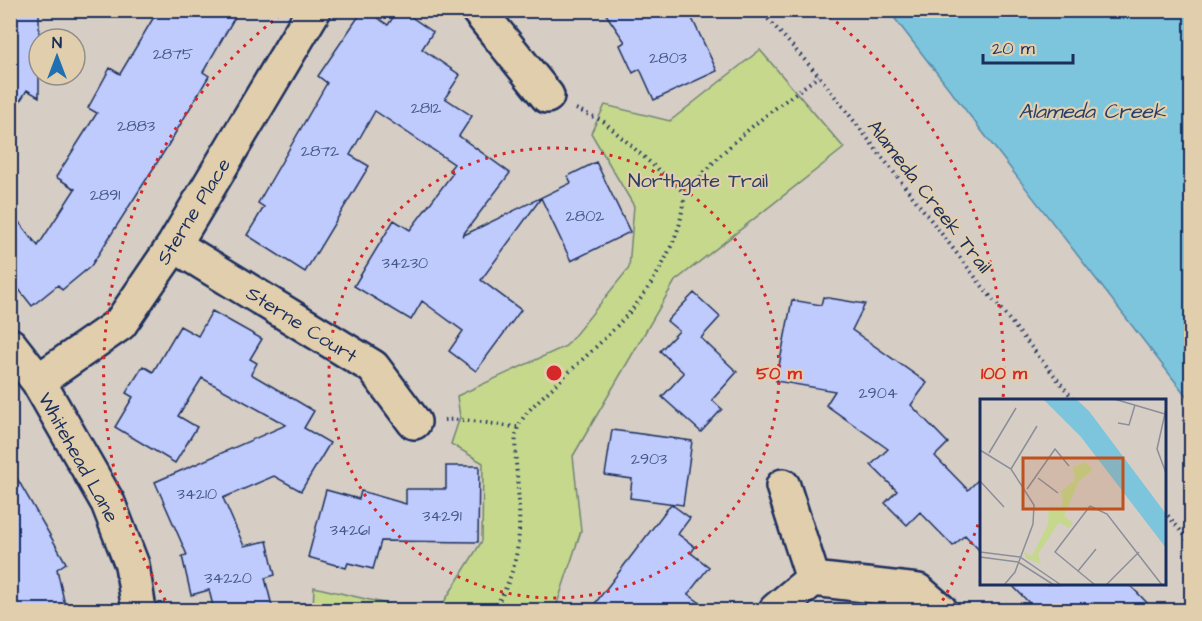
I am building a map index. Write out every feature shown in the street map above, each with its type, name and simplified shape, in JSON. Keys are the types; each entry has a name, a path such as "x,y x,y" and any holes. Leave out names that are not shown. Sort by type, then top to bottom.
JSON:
{"street":[{"name":"Sterne Place","path":"38,381 120,324 174,245 315,10"},
{"path":"478,10 547,96"},
{"name":"Sterne Court","path":"174,245 373,367 414,422"},
{"name":"Whitehead Lane","path":"10,345 38,381 108,503 132,565 139,610"},
{"path":"783,486 813,579"},
{"path":"776,610 813,579 918,591 940,610"}],"path":[{"name":"Alameda Creek Trail","path":"760,10 819,76 1073,399"},
{"path":"493,610 511,579 519,548 520,516 515,453 517,427 532,406 619,323 644,293 674,240 683,213 686,194 742,135 769,112 819,76"},
{"path":"547,96 603,121 686,194"},
{"path":"414,422 455,419 517,427"},
{"path":"1166,513 1191,544"}],"green space":[{"name":"Northgate Trail","path":"760,50 844,148 675,281 573,456 581,531 555,610 439,610 482,541 483,463 451,444 460,417 457,396 566,346 629,268 634,206 591,133 605,105 670,121"},
{"path":"314,587 413,610 313,610"}],"water":[{"name":"Alameda Creek","path":"889,11 1191,11 1191,402"}],"building":[{"path":"10,10 39,10 39,27 27,27 27,87 39,87 39,97 27,90 10,117"},
{"path":"158,10 239,10 203,72 209,76 91,266 62,290 58,285 32,306 10,278 10,211 38,246 75,189 56,177 97,113 88,108 110,68 120,74"},
{"path":"363,10 388,25 398,10 401,10 433,32 422,49 460,75 445,98 472,116 459,136 510,173 462,236 571,183 568,176 596,162 630,232 571,261 541,198 481,280 521,310 476,371 449,351 463,331 422,301 411,320 354,286 394,220 410,230 453,173 449,170 454,164 375,111 350,155 369,166 305,272 247,235 264,207 258,203 327,83 318,76"},
{"path":"603,10 688,10 717,71 654,100 640,69 633,73 620,45 625,42"},
{"path":"694,293 720,317 701,338 737,372 712,400 722,409 701,432 662,397 684,373 660,351 679,331 667,321"},
{"path":"823,297 865,304 852,330 927,383 911,405 948,443 935,456 968,490 980,478 980,551 965,535 953,546 920,512 907,525 885,503 897,491 871,465 888,449 826,405 835,391 776,381 792,300 821,305"},
{"path":"212,311 262,339 250,359 257,363 251,374 314,411 304,428 330,443 301,491 274,476 223,498 244,546 267,541 275,575 265,578 272,606 251,610 214,610 209,590 191,595 182,556 187,555 155,482 286,425 202,378 178,416 197,427 175,463 115,427 133,397 126,393 143,366 153,372 180,326 198,336"},
{"path":"612,430 692,441 683,505 630,498 632,479 605,475"},
{"path":"10,466 66,563 57,569 66,610 10,610"},
{"path":"446,466 479,466 478,542 381,541 373,569 348,563 346,568 308,557 326,490 359,499 361,491 406,504 406,489 446,489"},
{"path":"671,504 690,518 678,534 695,547 691,553 709,567 688,594 710,610 590,610"},
{"path":"1012,585 1130,585 1154,610 1036,610"}]}
